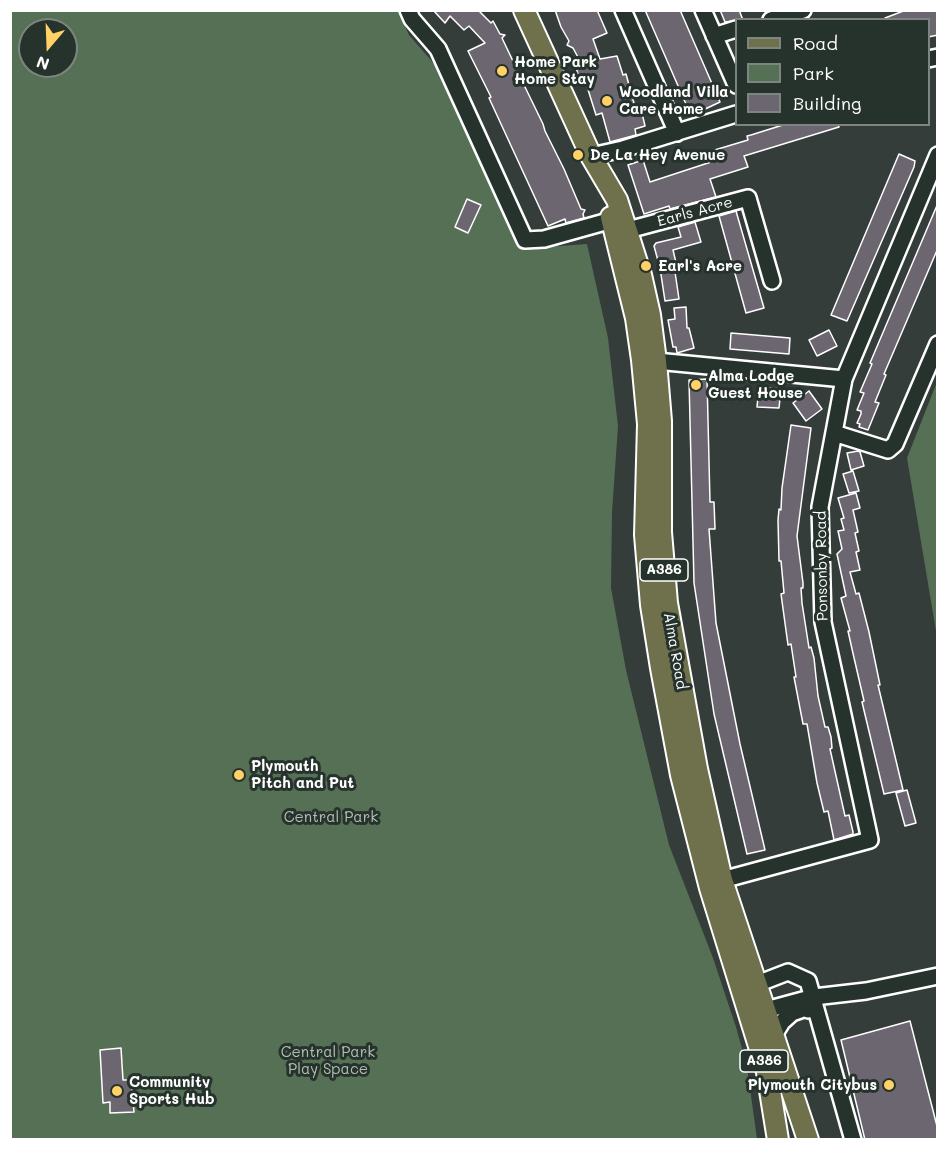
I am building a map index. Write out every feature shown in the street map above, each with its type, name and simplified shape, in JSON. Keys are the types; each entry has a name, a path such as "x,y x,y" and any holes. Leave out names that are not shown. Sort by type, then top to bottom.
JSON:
{"main road":[{"name":"Alma Road","path":"524,10 591,156 617,200 642,360 648,424 645,535 651,605 661,668 681,775 710,888 758,1016 778,1140"},
{"name":"Alma Road","path":"620,225 650,315 656,361 661,421 661,532 667,603 696,769 748,985"},
{"name":"Alma Road","path":"758,1016 774,1035 808,1140"}],"street":[{"path":"408,10 412,19 438,49 525,240 544,239 620,225"},
{"path":"623,10 676,133"},
{"path":"703,10 735,83"},
{"path":"777,18 803,10"},
{"path":"714,36 735,30"},
{"path":"591,156 623,149 735,114"},
{"name":"Ponsonby Road","path":"722,880 870,840 822,622 820,507 844,379 938,155"},
{"name":"Earls Acre","path":"620,225 748,198 772,281"},
{"path":"834,433 888,450 895,444 938,344"},
{"path":"656,361 844,379"},
{"path":"748,985 788,972 808,981 853,1140"},
{"path":"758,1016 814,997 866,991 938,976"},
{"path":"774,1035 782,1022 792,1013 806,1008 819,1015"}],"green space":[{"name":"Central Park","path":"10,11 398,11 409,35 436,66 510,228 534,248 587,244 608,338 618,426 612,512 611,588 626,670 669,845 713,958 736,1027 747,1067 757,1139 11,1139"},
{"path":"937,382 937,637 907,458"}],"building":[{"path":"433,10 478,10 491,23 493,21 500,34 505,35 502,38 522,80 526,81 524,85 581,209 585,210 584,218 566,223 565,219 548,226 468,51 485,43 469,26 464,30 450,16 445,23"},
{"path":"555,10 597,10 607,33 593,39 600,59 617,56 623,75 626,74 637,114 642,113 645,126 635,129 636,135 610,142 602,113 596,115 585,80 580,82 576,67 580,61 573,48 567,45 569,41"},
{"path":"645,10 680,10 720,102 703,110 702,105 689,111"},
{"path":"720,10 739,10 742,18 725,22"},
{"path":"906,10 938,10 938,35 930,37 930,18 885,18"},
{"path":"780,126 839,127 744,156 748,167 710,179 716,197 670,209 669,206 644,214 628,165 643,160 650,182 711,162 708,152 748,140 747,136"},
{"path":"899,154 915,161 914,167 847,321 831,315"},
{"path":"467,199 481,205 468,233 455,227"},
{"path":"938,203 938,248 884,374 886,375 875,402 879,403 868,430 859,427 860,424 857,423 861,411 857,410 864,393 860,392 872,364 870,363"},
{"path":"736,211 764,308 746,313 719,216"},
{"path":"695,222 701,242 673,250 678,271 675,272 679,299 665,301 654,246 656,243 681,237 678,227"},
{"path":"686,307 687,328 689,328 694,348 677,353 676,347 673,347 668,320 675,319 674,308"},
{"path":"829,330 837,346 817,356 809,340"},
{"path":"731,333 790,338 789,354 730,349"},
{"path":"707,379 710,502 714,502 715,529 709,529 716,623 740,744 765,850 747,854 714,714 694,583 689,380"},
{"path":"759,387 781,389 779,408 757,407"},
{"path":"809,391 822,409 806,421 793,403"},
{"path":"791,425 811,428 797,536 803,583 802,603 809,648 811,647 814,658 818,696 825,727 828,727 831,737 832,748 830,749 845,816 849,815 853,832 853,834 834,840 828,811 824,812 817,783 807,724 803,724 781,594 784,593 781,561 779,561 778,520"},
{"path":"858,451 864,466 851,470 847,453"},
{"path":"853,471 859,491 849,493 843,474"},
{"path":"856,493 860,508 853,510 858,532 855,533 859,551 856,552 860,570 850,572 856,594 859,593 869,632 880,685 878,685 903,790 884,794 841,598 846,596 837,554 842,549 838,531 844,530 841,519 844,518 838,498"},
{"path":"907,790 916,823 905,826 896,793"},
{"name":"Plymouth Citybus","path":"910,1021 938,1130 938,1140 865,1140 841,1040"},
{"name":"Community Sports Hub","path":"121,1048 123,1080 131,1080 134,1112 110,1113 110,1102 103,1103 100,1050"}],"place":[{"name":"Home Park Home Stay","path":"502,71"},
{"name":"Woodland Villa Care Home","path":"607,101"},
{"name":"De La Hey Avenue","path":"578,155"},
{"name":"Earl's Acre","path":"646,266"},
{"name":"Alma Lodge Guest House","path":"696,385"},
{"name":"Plymouth Pitch and Put","path":"239,775"},
{"name":"Plymouth Citybus","path":"889,1085"},
{"name":"Community Sports Hub","path":"117,1091"}],"park label":[{"name":"Central Park Play Space","path":"328,1060"}]}
